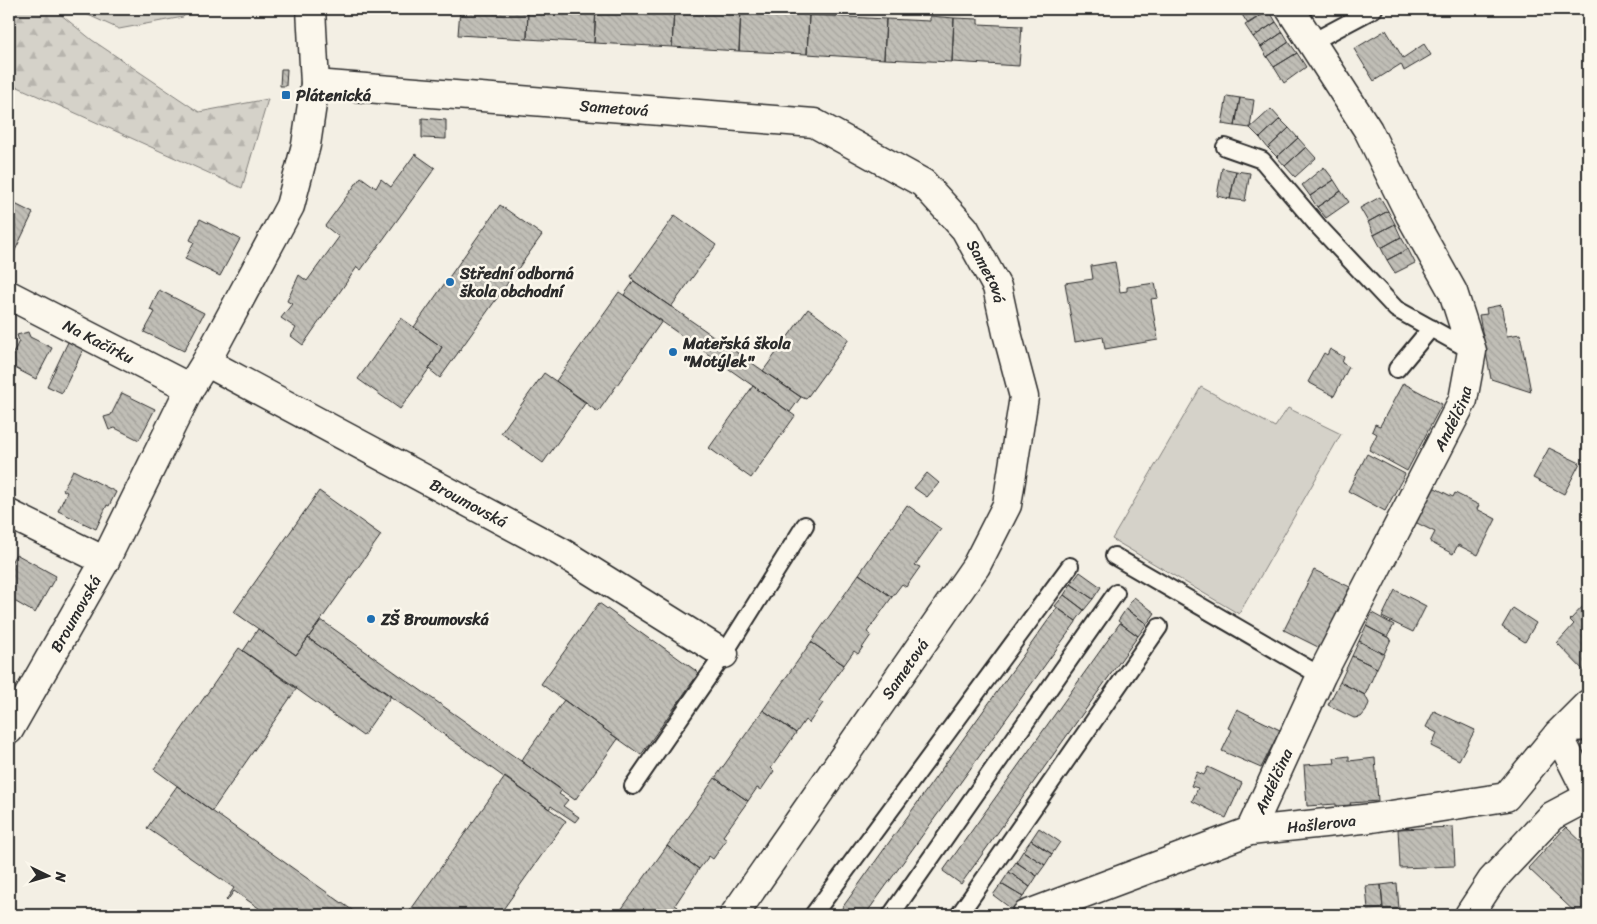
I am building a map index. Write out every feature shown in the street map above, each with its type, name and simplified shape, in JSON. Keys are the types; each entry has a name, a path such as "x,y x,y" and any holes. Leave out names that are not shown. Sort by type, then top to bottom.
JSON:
{"street":[{"name":"Broumovská","path":"9,730 105,561 190,388 206,362 290,206 306,145 315,84 311,9"},
{"name":"Andělčina","path":"1250,831 1321,676 1463,400 1472,351 1453,292 1410,215 1368,130 1290,9"},
{"name":"Sametová","path":"315,84 814,123 923,183 965,229 997,287 1024,397 1007,505 976,566 734,915"},
{"name":"Na Kačírku","path":"9,295 190,388"},
{"name":"Broumovská","path":"206,362 561,552 724,654"},
{"path":"9,514 105,561"},
{"name":"Hašlerova","path":"1026,915 1250,831 1372,818 1506,797 1558,734 1588,704"},
{"path":"1469,915 1492,880 1552,816 1588,795 1558,734"}],"lane":[{"path":"1312,42 1374,9"},
{"path":"1225,147 1262,160 1319,227 1396,308 1472,351"},
{"path":"1397,369 1430,328"},
{"path":"633,786 724,654 805,525"},
{"path":"1114,556 1321,676"},
{"path":"813,915 1070,566"},
{"path":"891,915 1116,593"},
{"path":"959,915 1159,627"},
{"path":"1558,734 1588,732"}],"green space":[{"path":"9,9 54,9 92,40 199,112 268,99 242,188 9,83"},
{"path":"75,9 192,9 183,17 119,29"},
{"path":"1201,387 1275,427 1288,408 1341,434 1239,614 1112,539"}],"building":[{"path":"460,9 528,9 527,39 458,35"},
{"path":"528,9 596,9 594,43 527,39"},
{"path":"596,9 674,9 672,47 594,43"},
{"path":"674,9 741,9 739,51 672,47"},
{"path":"741,9 766,9 765,12 809,15 807,54 739,51"},
{"path":"1247,9 1269,10 1248,24 1241,13"},
{"path":"1269,10 1276,22 1253,37 1245,25"},
{"path":"809,15 886,19 884,59 807,54"},
{"path":"930,16 954,18 952,62 884,59 886,19 930,21"},
{"path":"954,18 978,19 978,24 1022,26 1019,66 952,62"},
{"path":"1276,22 1283,32 1261,47 1253,37"},
{"path":"1386,30 1403,58 1424,44 1431,55 1404,71 1401,64 1374,81 1354,49"},
{"path":"1283,32 1289,42 1267,57 1261,47"},
{"path":"1289,42 1297,53 1274,67 1267,57"},
{"path":"1297,53 1306,67 1284,83 1274,67"},
{"path":"281,69 287,69 286,86 280,86"},
{"path":"1227,96 1240,98 1235,126 1222,124"},
{"path":"1240,98 1254,100 1250,128 1235,126"},
{"path":"1271,109 1280,119 1260,138 1250,128"},
{"path":"422,118 446,120 446,139 422,138"},
{"path":"1280,119 1289,128 1268,148 1260,138"},
{"path":"1289,128 1298,138 1277,157 1268,148"},
{"path":"1298,138 1306,147 1285,166 1277,157"},
{"path":"1306,147 1316,158 1295,177 1285,166"},
{"path":"415,154 435,168 361,270 357,267 303,345 291,336 296,328 281,318 292,304 287,301 299,275 307,281 339,237 325,226 361,177 376,188 381,179 391,187"},
{"path":"1324,167 1334,180 1310,196 1302,185"},
{"path":"1222,168 1236,171 1230,199 1217,196"},
{"path":"1236,171 1250,173 1245,201 1230,199"},
{"path":"1334,180 1341,191 1317,207 1310,196"},
{"path":"1341,191 1349,202 1326,218 1317,207"},
{"path":"1380,197 1388,211 1368,222 1360,208"},
{"path":"13,203 33,213 9,263 9,207 11,208"},
{"path":"500,205 542,235 440,378 429,369 442,347 414,327"},
{"path":"1388,211 1395,224 1374,235 1368,222"},
{"path":"675,215 716,245 671,307 634,281 631,276"},
{"path":"200,219 240,239 220,276 185,259 194,242 190,240"},
{"path":"1395,224 1401,237 1381,248 1374,235"},
{"path":"1401,237 1408,249 1387,260 1381,248"},
{"path":"1408,249 1415,263 1395,273 1387,260"},
{"path":"1115,262 1120,292 1127,291 1127,287 1155,283 1158,298 1151,299 1158,340 1105,349 1103,337 1075,342 1065,283 1093,279 1091,266"},
{"path":"634,281 801,397 790,412 624,295"},
{"path":"159,290 204,313 184,351 144,332 155,312 150,310"},
{"path":"619,292 662,321 598,412 556,381"},
{"path":"1501,305 1507,336 1520,334 1531,392 1491,379 1479,315 1487,314 1486,308"},
{"path":"808,309 849,339 806,399 763,371"},
{"path":"401,318 442,347 429,369 400,409 358,379"},
{"path":"28,332 30,337 52,348 36,379 9,365 19,341 17,335"},
{"path":"69,340 84,348 62,393 47,386"},
{"path":"1330,349 1344,357 1342,363 1349,367 1334,396 1308,382 1324,353 1327,355"},
{"path":"544,373 586,402 543,463 501,433"},
{"path":"1403,383 1442,404 1407,471 1369,450 1377,434 1372,431 1375,424 1380,426"},
{"path":"753,386 795,416 751,478 709,448"},
{"path":"122,393 155,409 139,440 115,428 109,430 104,417 111,415"},
{"path":"1549,448 1580,463 1564,494 1533,478"},
{"path":"1367,454 1405,474 1385,511 1348,491"},
{"path":"73,470 116,492 109,506 107,505 96,529 58,511 67,492 63,490"},
{"path":"927,473 939,483 927,497 914,488"},
{"path":"1433,487 1453,497 1455,493 1479,505 1477,509 1496,519 1478,555 1458,545 1453,554 1430,542 1435,532 1415,522"},
{"path":"319,491 381,535 296,655 234,612"},
{"path":"907,505 941,529 915,565 920,567 906,587 902,584 892,597 859,574"},
{"path":"16,554 56,576 35,613 9,598 9,566"},
{"path":"1314,570 1350,587 1320,648 1284,630"},
{"path":"1080,572 1101,587 1093,599 1071,584"},
{"path":"859,574 892,597 867,632 871,635 858,654 854,651 844,665 811,642"},
{"path":"1071,584 1093,599 1084,610 1064,595"},
{"path":"1395,590 1426,606 1413,632 1382,617"},
{"path":"1064,595 1084,610 1076,621 1055,606"},
{"path":"1134,597 1155,613 1147,624 1126,609"},
{"path":"599,603 699,673 641,755 541,684"},
{"path":"1586,603 1588,606 1588,675 1557,643 1574,624 1570,620"},
{"path":"1057,608 1076,622 865,915 837,915"},
{"path":"1513,608 1536,623 1525,642 1502,627"},
{"path":"1126,609 1147,624 1138,636 1118,621"},
{"path":"1372,613 1394,625 1387,637 1366,626"},
{"path":"321,620 562,790 559,794 568,800 563,806 579,817 575,822 551,806 549,809 308,638"},
{"path":"1120,623 1138,636 961,884 943,871"},
{"path":"1366,626 1391,639 1384,654 1359,641"},
{"path":"258,629 296,655 308,638 391,696 363,736 243,651"},
{"path":"1359,641 1384,654 1377,668 1352,656"},
{"path":"811,642 844,665 819,701 823,703 809,723 805,720 796,733 763,710"},
{"path":"239,648 297,688 212,811 154,769"},
{"path":"1352,656 1377,668 1365,695 1340,682"},
{"path":"1340,682 1365,695 1369,703 1361,717 1354,718 1328,705"},
{"path":"564,700 618,739 575,800 521,761"},
{"path":"1237,709 1280,730 1261,768 1222,751 1232,730 1228,728"},
{"path":"763,710 796,733 771,768 774,771 761,790 757,788 748,801 715,778"},
{"path":"1434,711 1475,730 1459,760 1431,746 1437,733 1426,727"},
{"path":"1349,756 1349,761 1375,758 1378,801 1350,803 1351,805 1307,806 1304,765 1335,763 1334,758"},
{"path":"1208,767 1242,783 1226,818 1192,801 1198,788 1191,786 1197,772 1204,775"},
{"path":"505,777 566,821 499,915 407,915"},
{"path":"715,778 748,801 723,836 727,839 713,859 709,856 699,869 667,846"},
{"path":"177,786 359,915 269,915 234,891 227,901 234,888 147,828"},
{"path":"1453,827 1455,866 1400,868 1398,829"},
{"path":"1566,827 1588,848 1588,915 1578,915 1528,868"},
{"path":"1039,828 1060,842 1052,854 1031,840"},
{"path":"1031,840 1052,854 1045,865 1023,851"},
{"path":"667,846 699,869 675,905 678,907 672,915 618,914"},
{"path":"1023,851 1045,865 1037,876 1016,862"},
{"path":"1016,862 1037,876 1030,887 1009,872"},
{"path":"1009,872 1030,887 1023,897 1001,884"},
{"path":"1397,883 1399,909 1383,909 1381,885"},
{"path":"1001,884 1023,897 1013,910 993,895"},
{"path":"1381,885 1383,909 1368,910 1366,886"}],"place":[{"name":"Plátenická","path":"286,95"},
{"name":"Střední odborná škola obchodní","path":"450,282"},
{"name":"Mateřská škola \"Motýlek\"","path":"673,352"},
{"name":"ZŠ Broumovská","path":"371,619"}]}
